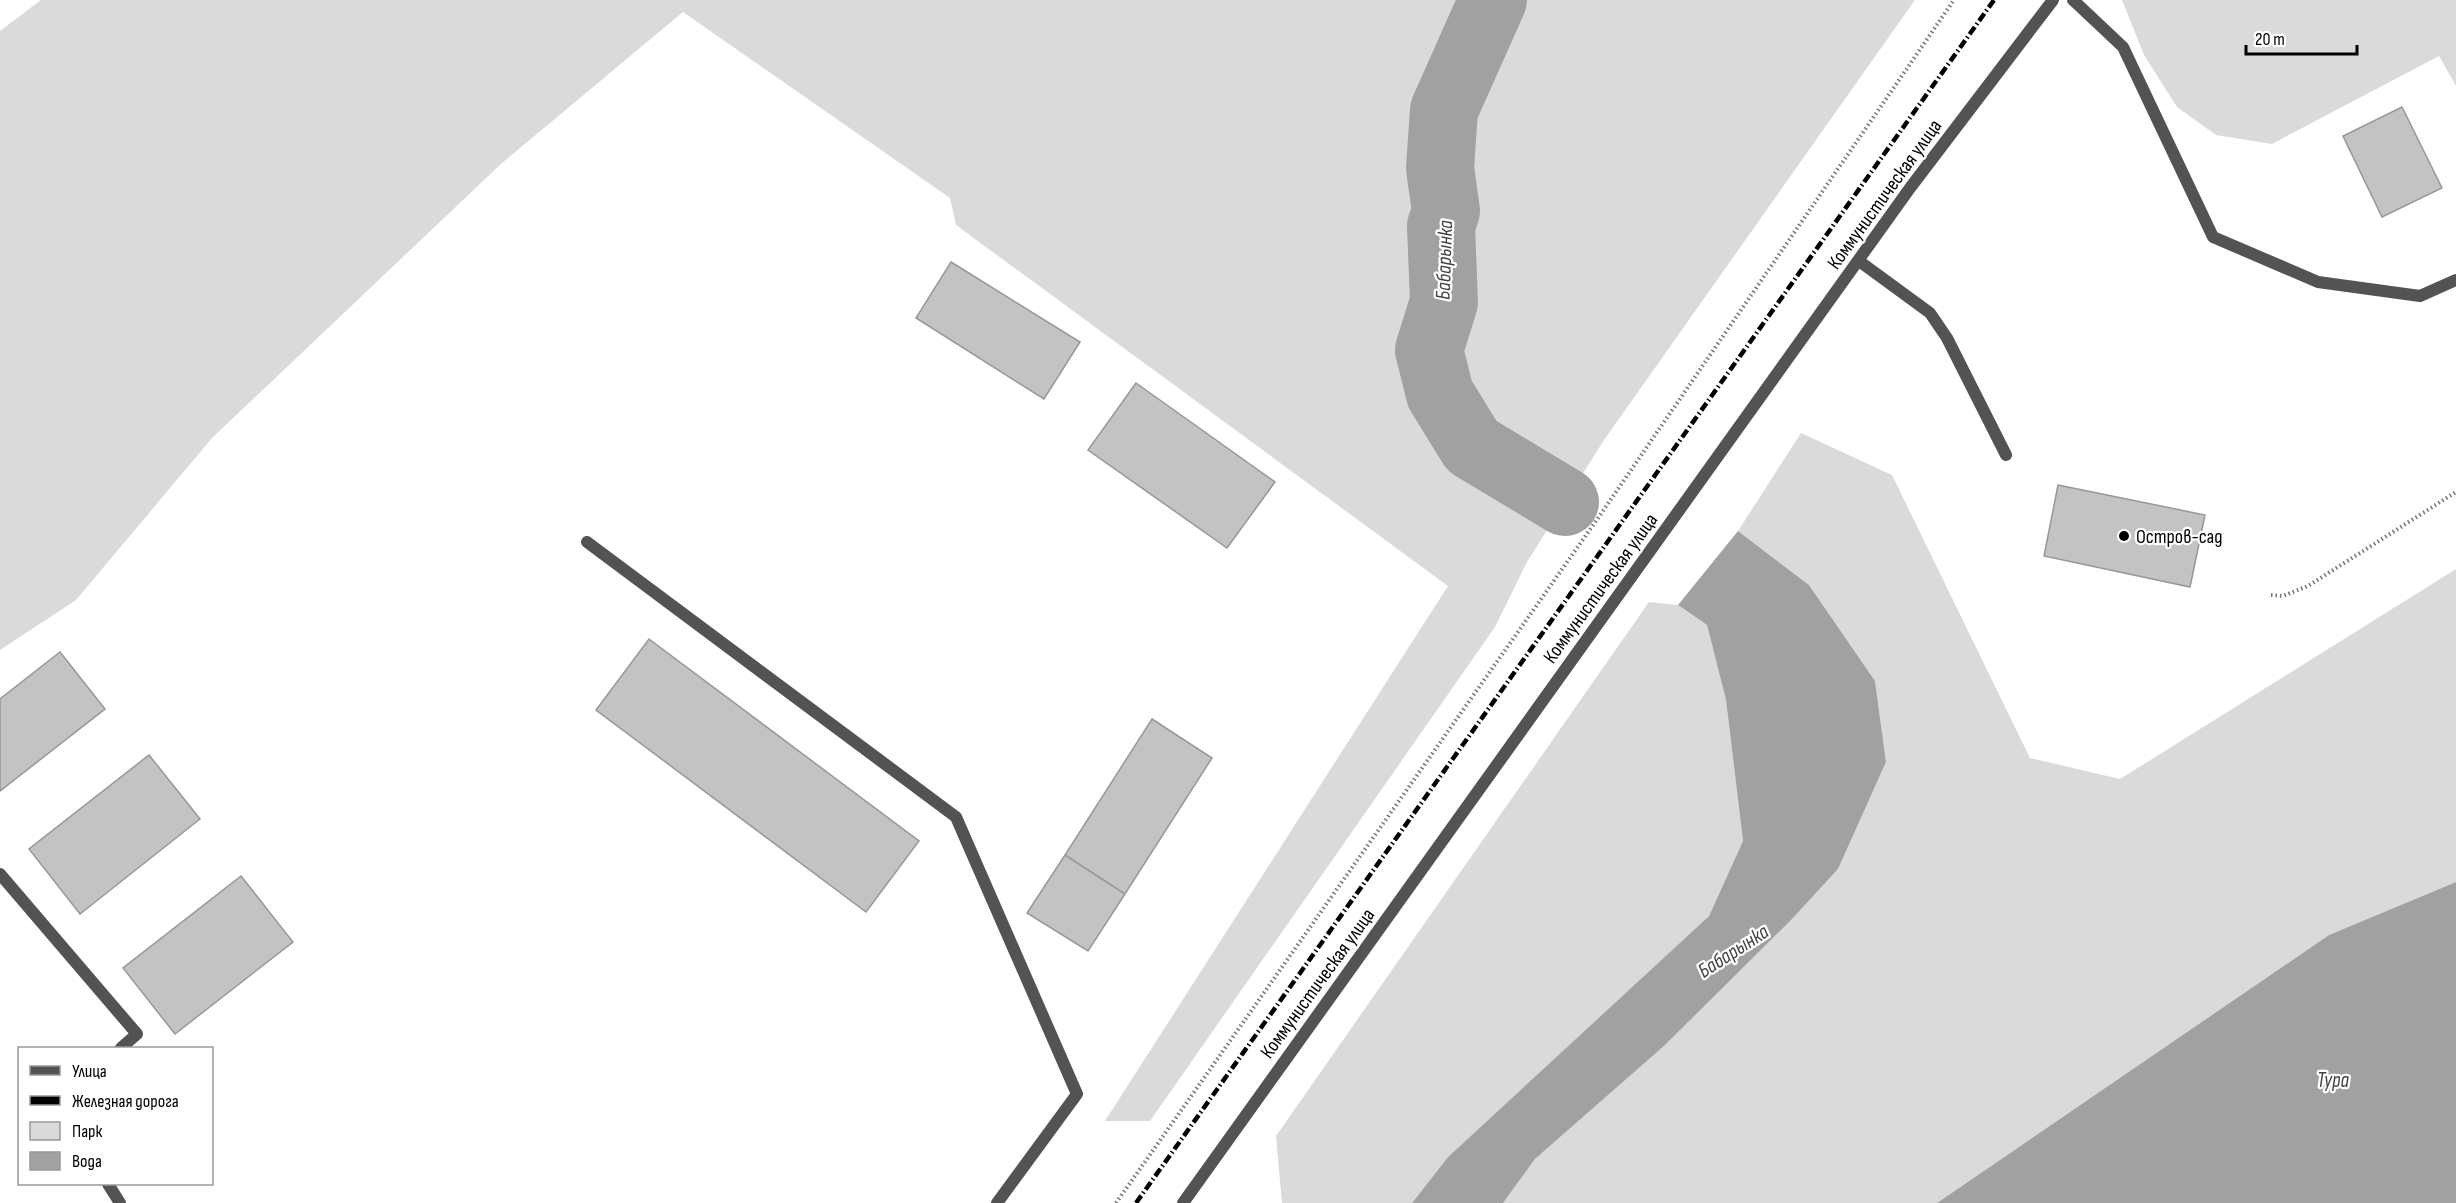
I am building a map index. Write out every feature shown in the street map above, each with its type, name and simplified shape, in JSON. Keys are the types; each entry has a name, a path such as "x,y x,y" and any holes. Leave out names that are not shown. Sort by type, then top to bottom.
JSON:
{"street":[{"name":"Коммунистическая улица","path":"1183,1203 1910,188 2053,0"},
{"path":"2073,0 2122,47 2213,237 2318,282 2420,296 2456,280"},
{"path":"1858,261 1930,314 1947,338 2006,455"},
{"path":"587,542 956,817 1077,1094 998,1203"},
{"path":"0,874 136,1034 122,1047"},
{"path":"109,1185 120,1203"}],"path":[{"path":"1116,1203 1589,531 1954,0"},
{"path":"2271,595 2283,596 2308,586 2456,492"}],"green space":[{"path":"41,0 1915,0 1604,440 1527,562 1495,627 1150,1121 1105,1121 1448,586 956,225 950,198 683,12 502,163 212,438 76,600 0,650 0,31"},
{"path":"2122,0 2456,0 2456,86 2439,56 2272,144 2216,135 2177,107 2144,55"},
{"path":"1801,433 1892,475 2030,758 2120,779 2456,569 2456,882 2329,935 1937,1203 1503,1203 1535,1159 1664,1046 1792,919 1838,869 1886,762 1875,681 1809,585 1738,531"},
{"path":"1649,602 1678,605 1707,625 1726,700 1743,841 1709,916 1448,1157 1412,1203 1282,1203 1276,1136"}],"water":[{"path":"1738,531 1809,585 1875,681 1886,762 1838,869 1792,919 1664,1046 1535,1159 1503,1203 1412,1203 1448,1157 1709,916 1743,841 1726,700 1707,625 1678,605"},
{"name":"Тура","path":"2456,882 2456,1203 1937,1203 2329,935"}],"building":[{"path":"2402,107 2442,188 2382,217 2343,136"},
{"path":"951,262 1080,342 1044,399 916,318"},
{"path":"1136,383 1275,482 1227,548 1088,450"},
{"name":"Остров-сад","path":"2058,485 2205,515 2190,587 2044,556"},
{"path":"649,639 919,841 866,912 596,710"},
{"path":"60,652 105,709 0,791 0,699"},
{"path":"1152,719 1212,758 1125,894 1065,855"},
{"path":"149,755 200,819 80,914 29,849"},
{"path":"1065,855 1125,894 1088,951 1027,913"},
{"path":"241,876 293,942 175,1034 123,968"}],"waterway":[{"name":"Бабарынка","path":"1493,0 1444,110 1440,168 1446,211 1441,226 1444,302 1429,350 1440,394 1472,446 1565,502"}],"railway":[{"path":"1136,1203 1994,0"}],"place":[{"name":"Остров-сад","path":"2124,536"}]}
